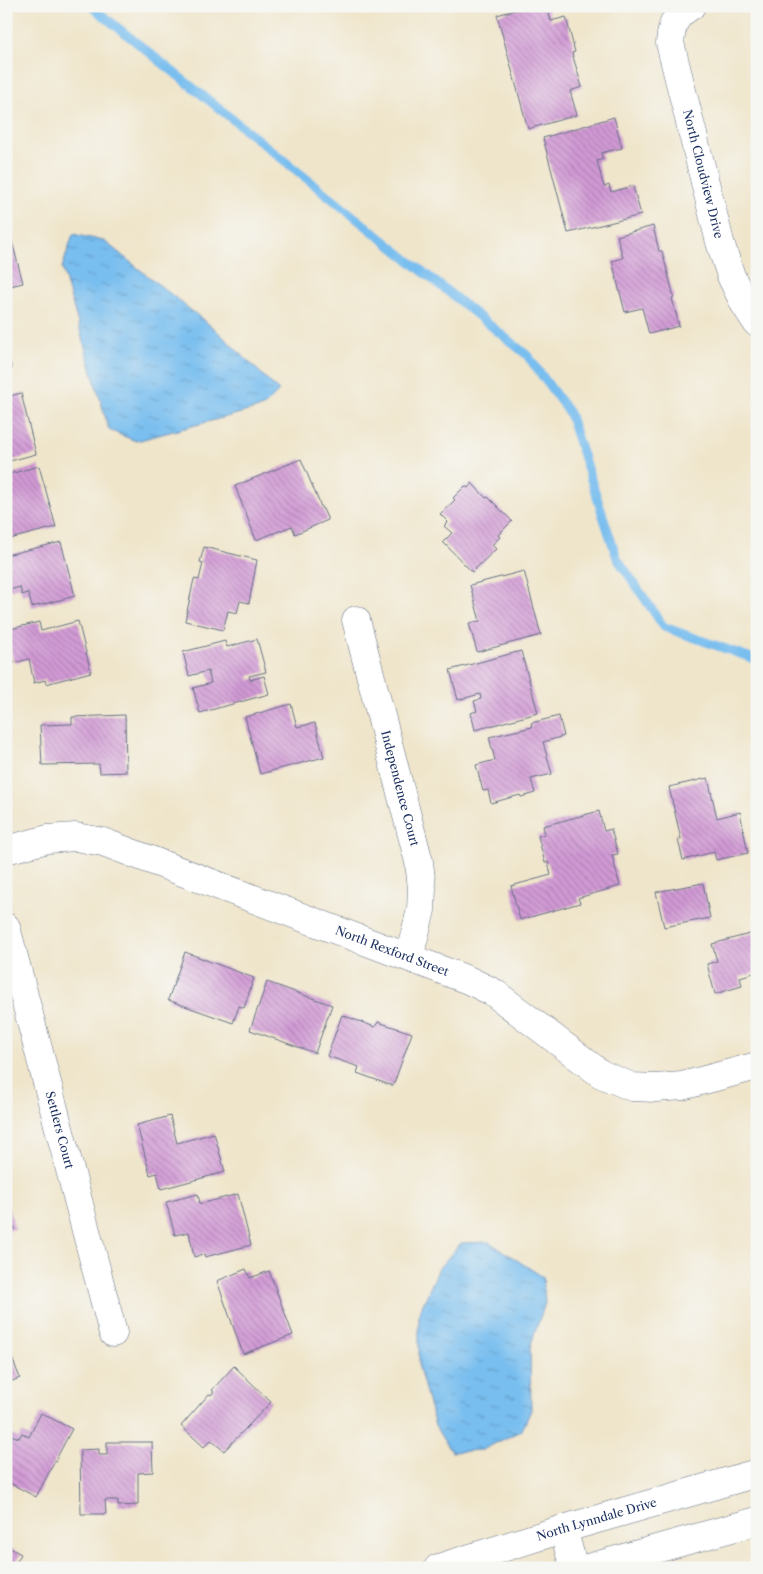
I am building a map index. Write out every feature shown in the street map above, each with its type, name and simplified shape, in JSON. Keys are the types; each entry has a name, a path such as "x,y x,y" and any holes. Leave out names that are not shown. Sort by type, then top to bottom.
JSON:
{"street":[{"name":"North Cloudview Drive","path":"684,13 672,26 670,43 720,242 744,303 757,323"},
{"name":"Independence Court","path":"356,620 420,862 421,910 409,957"},
{"name":"North Rexford Street","path":"6,850 48,839 76,837 103,842 409,957 493,992 601,1074 632,1087 682,1086 757,1066"},
{"name":"Settlers Court","path":"6,928 113,1333"},
{"name":"North Lynndale Drive","path":"438,1568 563,1529 757,1473"},
{"path":"588,1568 757,1521"},
{"path":"563,1529 574,1568"}],"water":[{"path":"73,234 104,241 217,331 279,391 263,407 136,441 109,430 62,268"},
{"path":"489,1242 543,1277 545,1303 530,1347 531,1410 522,1430 482,1450 451,1452 435,1426 419,1368 419,1313 439,1268 461,1243"}],"building":[{"path":"529,6 547,6 551,21 566,17 575,52 572,53 582,87 570,91 577,115 528,129 497,15"},
{"path":"614,117 622,148 601,153 603,159 597,161 604,187 609,185 611,192 633,186 641,215 568,233 543,138"},
{"path":"653,226 659,251 662,251 674,297 672,298 679,326 649,334 642,308 625,312 612,261 623,258 617,236"},
{"path":"10,234 23,283 6,287 6,235"},
{"path":"6,349 12,369 6,371"},
{"path":"21,393 36,454 6,462 6,397"},
{"path":"301,459 328,520 295,534 292,526 256,540 235,486"},
{"path":"39,466 56,527 6,540 6,475"},
{"path":"472,483 512,521 498,535 500,537 492,545 496,549 472,572 443,542 452,533 444,526 448,522 440,514 455,500 453,498 465,486 468,488"},
{"path":"61,542 75,596 32,607 28,593 22,595 20,587 6,591 6,555"},
{"path":"204,547 257,560 249,603 240,601 237,613 228,611 223,630 185,621 194,579 199,580 203,563 200,562"},
{"path":"524,571 541,635 477,652 469,623 480,621 470,585"},
{"path":"78,621 91,672 46,684 45,680 34,683 29,659 14,663 6,630 39,622 41,631"},
{"path":"257,639 266,672 249,676 250,680 264,676 269,694 200,713 193,688 211,683 208,671 189,676 183,652 225,641 227,647"},
{"path":"521,651 538,713 475,730 471,713 477,711 474,701 481,699 480,694 458,700 450,670"},
{"path":"291,704 297,727 315,723 324,757 260,774 245,717"},
{"path":"125,715 126,772 100,773 99,764 42,765 40,725 72,724 72,717"},
{"path":"559,716 564,736 543,742 552,774 531,779 535,793 491,803 488,790 483,791 476,765 495,760 489,737 532,727 531,723"},
{"path":"708,778 717,818 740,812 748,853 716,860 714,852 683,860 678,840 681,839 669,787"},
{"path":"599,811 604,831 611,829 618,854 612,855 620,886 578,898 580,903 520,920 511,886 551,875 548,862 545,863 538,836 545,834 543,826"},
{"path":"703,883 710,918 664,927 656,892"},
{"path":"757,932 757,972 740,977 742,986 715,994 707,964 717,961 712,944"},
{"path":"185,952 254,978 244,1008 239,1006 233,1023 168,1000"},
{"path":"267,982 332,1005 315,1053 250,1030"},
{"path":"342,1015 375,1027 378,1022 412,1033 393,1086 357,1073 359,1067 327,1056"},
{"path":"170,1116 177,1143 214,1133 225,1172 161,1189 157,1173 150,1175 137,1125"},
{"path":"757,1174 757,1195 756,1195 751,1176"},
{"path":"198,1194 200,1204 238,1194 251,1245 205,1257 204,1254 194,1257 189,1232 175,1235 166,1202"},
{"path":"6,1200 15,1229 6,1231"},
{"path":"246,1269 250,1278 269,1271 293,1335 243,1354 217,1281"},
{"path":"8,1348 20,1378 7,1383 10,1391 6,1392 6,1349"},
{"path":"234,1366 271,1402 224,1451 211,1440 204,1447 181,1426 209,1394 211,1395 214,1392 212,1390"},
{"path":"41,1413 72,1429 36,1497 6,1481 6,1433 19,1438 22,1433 29,1437"},
{"path":"107,1442 152,1442 153,1472 138,1473 138,1505 118,1506 118,1500 105,1500 106,1514 81,1514 80,1450 99,1449 99,1455 107,1455"},
{"path":"10,1548 21,1554 14,1567 6,1563 6,1555"}],"waterway":[{"path":"91,6 527,355 569,413 617,558 664,627 757,660"}]}
